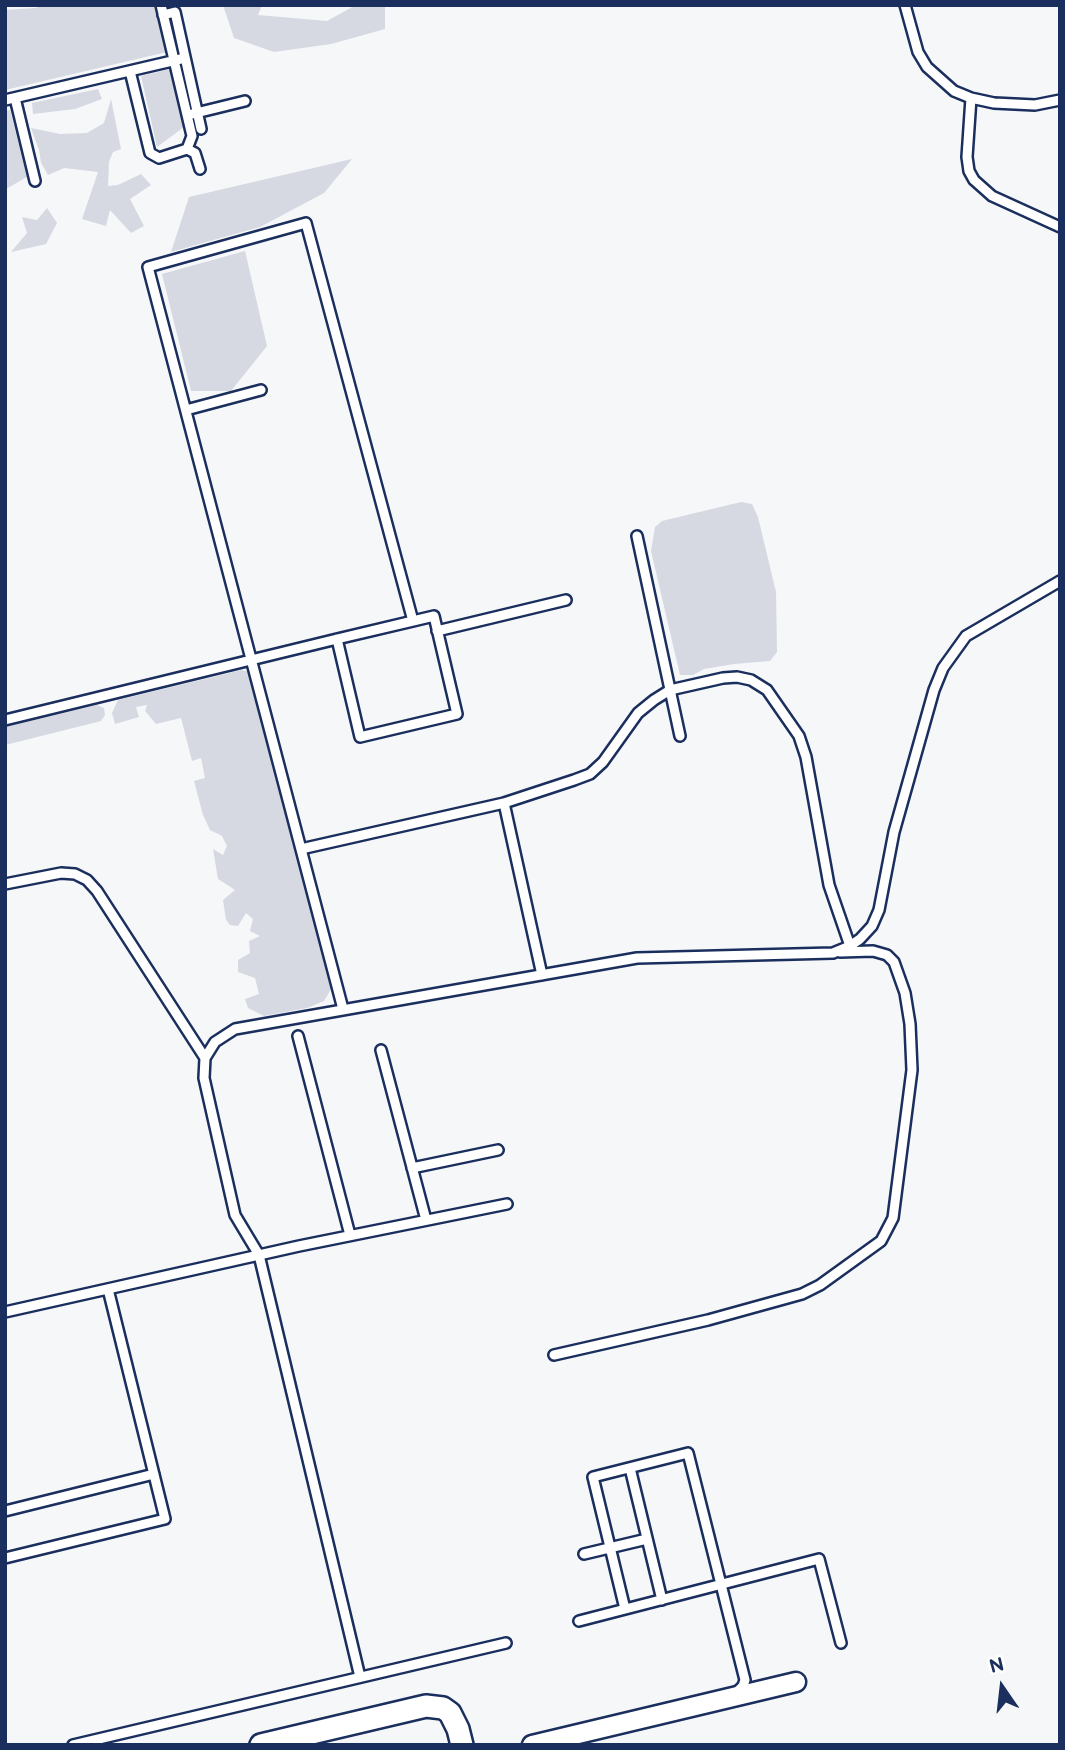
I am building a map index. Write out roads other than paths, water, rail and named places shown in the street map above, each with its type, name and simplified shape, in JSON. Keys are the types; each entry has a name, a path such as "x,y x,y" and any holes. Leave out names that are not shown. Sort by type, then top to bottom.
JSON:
{"street":[{"path":"532,1745 796,1682"},
{"path":"261,1745 414,1707 436,1706 443,1708 454,1718 462,1745"}],"lane":[{"path":"905,5 918,52 927,67 954,91 994,103 1035,105 1060,100"},
{"path":"187,149 192,136 162,10 175,12 201,129"},
{"path":"35,181 10,99 186,58"},
{"path":"130,71 150,153 159,158 187,149 195,153 200,169"},
{"path":"971,98 967,157 969,171 974,180 992,196 1060,227"},
{"path":"187,115 245,101"},
{"path":"343,1009 148,267 306,223 413,621"},
{"path":"186,410 261,390"},
{"path":"637,536 680,736"},
{"path":"833,953 850,946 872,926 879,910 894,832 934,690 943,668 966,636 1060,581"},
{"path":"437,631 566,600"},
{"path":"5,720 337,639 434,616 457,714 360,737 337,639"},
{"path":"301,849 504,803 590,774 603,762 638,713 670,690 737,677 751,680 767,690 799,736 806,757 830,885 850,946"},
{"path":"504,803 541,975"},
{"path":"5,884 61,873 75,874 87,880 97,891 205,1059"},
{"path":"360,1677 259,1255 235,1215 204,1078 205,1059 215,1042 234,1029 657,956 873,951 887,955 899,971 905,993 910,1024 912,1070 893,1218 881,1241 820,1286 802,1294 708,1320 554,1355"},
{"path":"298,1036 349,1235"},
{"path":"381,1050 426,1220"},
{"path":"412,1167 498,1150"},
{"path":"5,1312 349,1235 507,1204"},
{"path":"5,1558 165,1519 108,1289"},
{"path":"625,1609 593,1478 688,1453 744,1680 739,1691 731,1698"},
{"path":"630,1468 662,1600"},
{"path":"5,1511 154,1474"},
{"path":"584,1554 647,1539"},
{"path":"579,1620 820,1559 841,1643"},
{"path":"73,1745 506,1643"}]}
